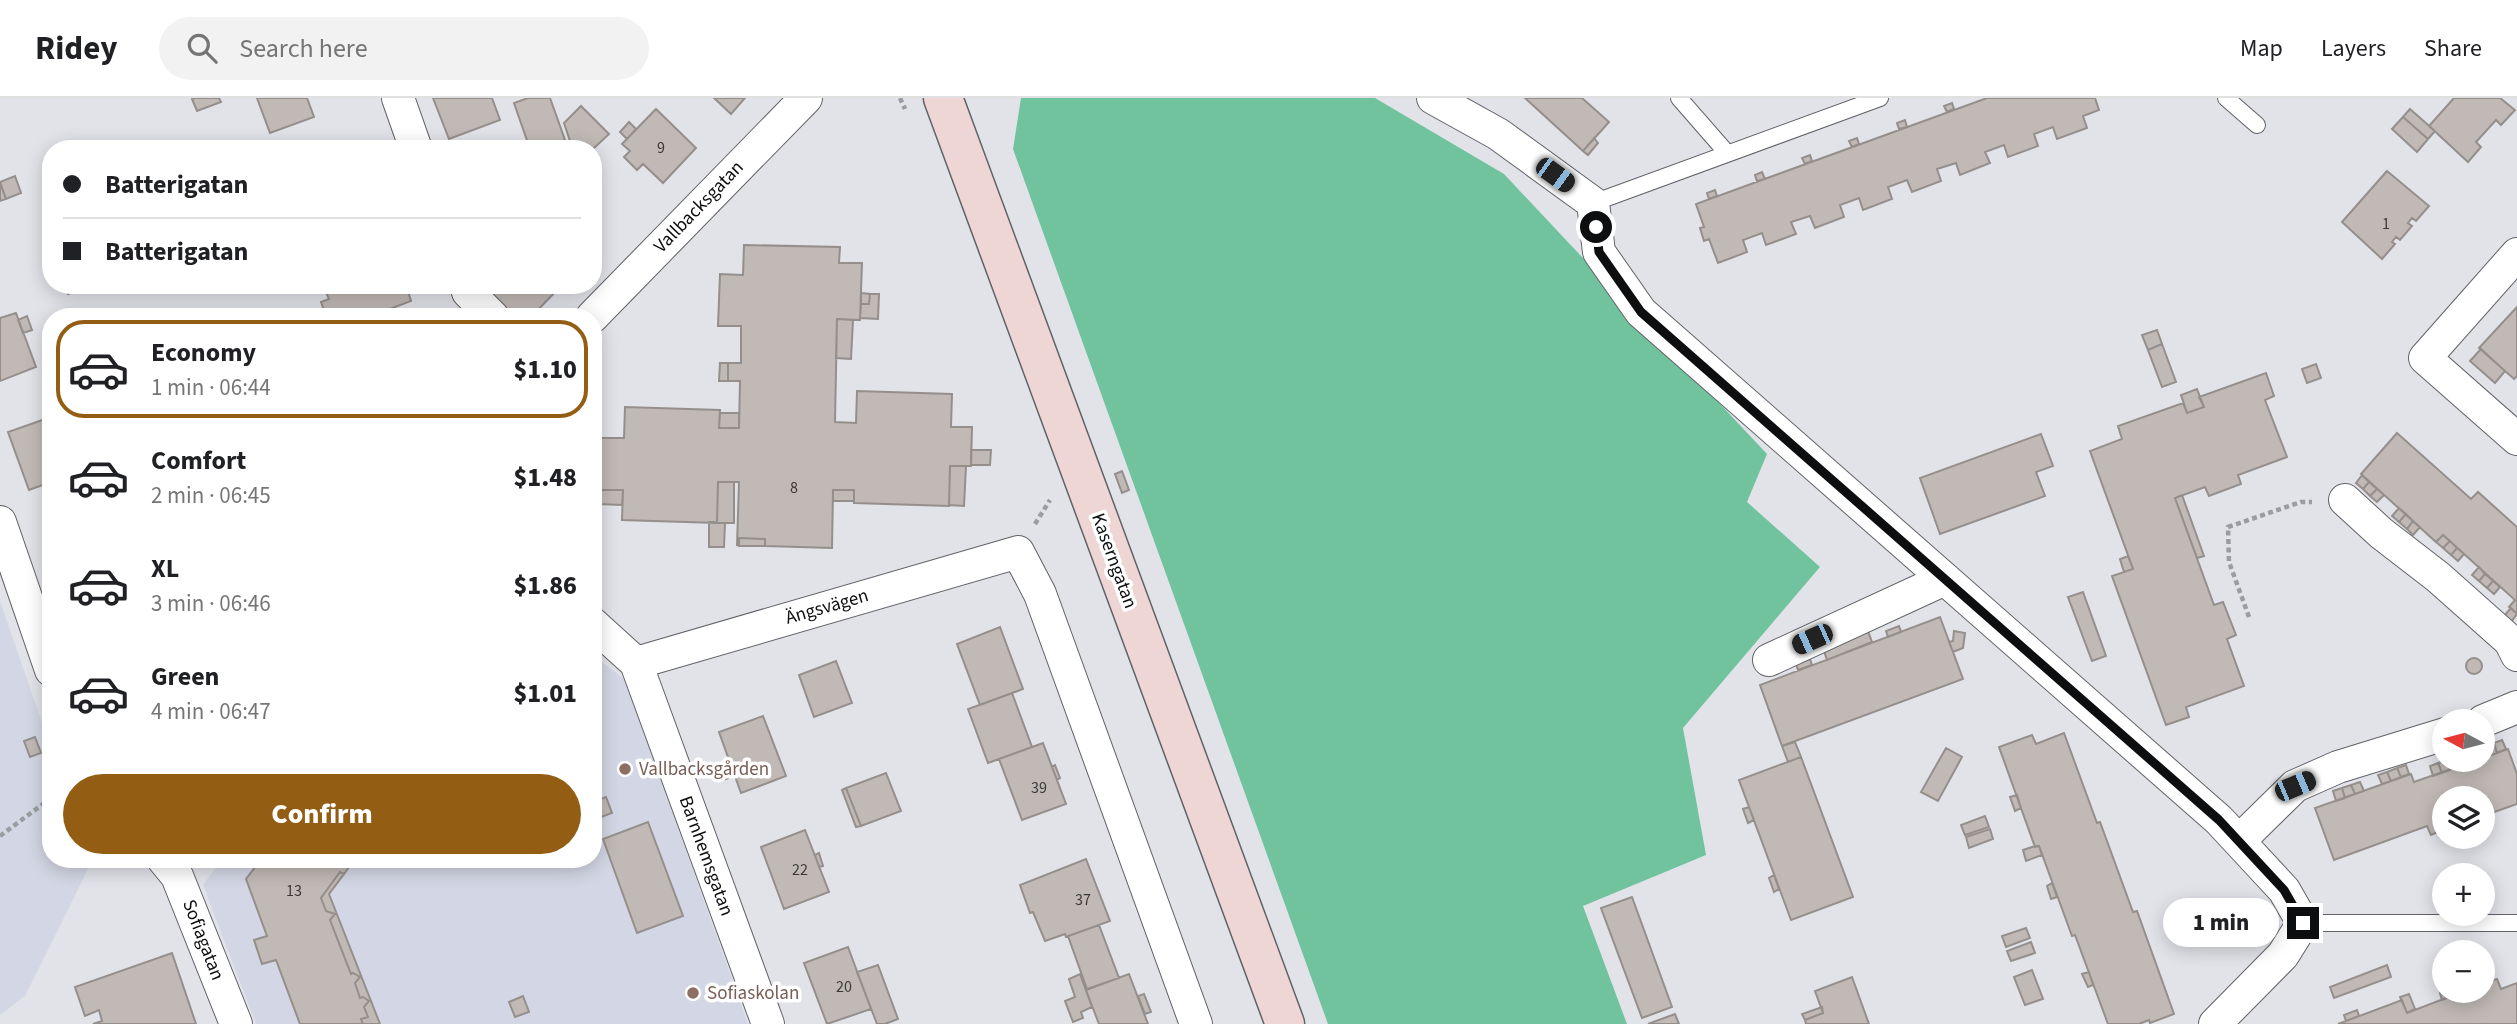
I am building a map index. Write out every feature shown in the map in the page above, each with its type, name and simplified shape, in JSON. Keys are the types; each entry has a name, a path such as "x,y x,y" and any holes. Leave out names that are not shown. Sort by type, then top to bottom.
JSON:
{"main road":[{"name":"Kaserngatan","path":"943,98 1285,1024"}],"street":[{"path":"398,98 413,140"},
{"name":"Vallbacksgatan","path":"601,308 806,98"},
{"path":"1433,98 1498,134 1593,203 1599,252 1641,312 2219,820 2284,890 2303,923 2283,955 2216,1024"},
{"path":"2517,254 2425,358 2517,439"},
{"path":"470,294 484,308"},
{"path":"2345,500 2510,641 2517,655"},
{"path":"0,522 42,644"},
{"name":"Ängsvägen","path":"636,663 1018,552 1040,594 1196,1024"},
{"path":"1769,660 1945,579"},
{"name":"Barnhemsgatan","path":"602,632 636,663 768,1024"},
{"path":"2496,716 2517,707"},
{"path":"2239,841 2295,786 2338,767 2432,738"},
{"name":"Sofiagatan","path":"178,868 236,1024"}],"lane":[{"path":"1679,98 1727,153"},
{"path":"1593,203 1880,98"},
{"path":"2226,98 2257,125"},
{"path":"2303,923 2517,923"}],"path":[{"path":"2249,617 2229,562 2228,527 2301,502 2345,500"},
{"path":"0,836 42,805"}],"shaded area":[{"path":"0,601 42,723 42,868 89,868 25,996 0,1015"},
{"name":"Vallbacksgården","path":"602,662 625,680 748,1024 256,1024 203,885 215,868 602,868"}],"green space":[{"path":"1021,98 1375,98 1504,174 1767,454 1747,502 1820,567 1683,728 1706,855 1583,906 1627,1024 1328,1024 1013,149"}],"building":[{"path":"219,98 221,102 197,111 192,99"},
{"path":"257,98 307,98 314,117 270,133"},
{"path":"433,98 492,98 500,120 449,139"},
{"path":"528,98 550,98 565,140 527,140 514,103"},
{"path":"714,98 745,98 731,114"},
{"path":"1525,98 1582,98 1609,122 1583,151"},
{"path":"1987,98 2095,98 2099,110 2083,116 2087,128 2057,139 2053,127 2034,134 2038,146 2008,157 2004,145 1985,152 1990,163 1960,175 1956,163 1937,169 1941,181 1912,192 1907,180 1888,187 1892,199 1863,210 1859,198 1840,205 1844,217 1815,228 1810,216 1791,222 1796,234 1766,245 1762,233 1743,240 1747,252 1718,263 1709,239 1704,241 1700,228 1704,227 1696,204"},
{"path":"2454,98 2500,98 2515,110 2501,125 2496,120 2476,142 2481,147 2468,162 2429,126"},
{"path":"1952,103 1954,109 1947,112 1944,106"},
{"path":"581,106 609,134 602,141 570,140 564,123"},
{"path":"656,109 696,148 663,183 643,164 637,170 624,157 630,151 622,144"},
{"path":"2410,109 2435,131 2428,139 2403,117"},
{"path":"2403,117 2428,139 2417,152 2392,129"},
{"path":"1905,120 1907,127 1899,129 1897,123"},
{"path":"629,122 636,129 627,139 620,132"},
{"path":"1594,138 1598,143 1588,155 1583,151"},
{"path":"1857,138 1859,144 1852,147 1849,141"},
{"path":"1810,155 1812,161 1805,164 1802,158"},
{"path":"2387,171 2429,206 2416,221 2412,218 2408,223 2412,226 2400,240 2396,237 2392,242 2395,244 2382,259 2342,222"},
{"path":"1762,172 1765,179 1757,181 1755,175"},
{"path":"15,176 21,193 6,199 0,182"},
{"path":"0,183 6,199 0,201"},
{"path":"1715,190 1717,196 1709,199 1707,193"},
{"path":"744,245 840,247 839,263 862,263 860,320 837,319 835,422 856,423 857,391 952,394 951,427 972,427 971,466 950,466 949,506 854,503 854,490 833,490 832,548 765,546 765,539 739,538 737,546 739,482 718,482 717,523 622,520 623,490 602,490 602,438 624,438 625,407 720,410 719,428 739,428 740,381 728,381 728,363 741,363 741,326 718,326 720,274 743,275"},
{"path":"861,293 870,294 869,304 861,304"},
{"path":"327,294 409,294 411,301 393,308 323,308 321,302 329,299"},
{"path":"490,294 553,294 540,308 505,308"},
{"path":"870,294 879,294 878,319 860,318 861,304 869,304"},
{"path":"2517,307 2517,376 2514,379 2479,348"},
{"path":"16,313 36,367 0,381 0,318"},
{"path":"27,316 32,330 23,333 18,320"},
{"path":"837,319 853,320 851,359 836,358"},
{"path":"2157,330 2162,344 2148,350 2142,335"},
{"path":"2162,344 2176,382 2162,387 2148,350"},
{"path":"2481,349 2505,371 2495,383 2470,361"},
{"path":"720,363 728,363 728,381 719,381"},
{"path":"2316,364 2321,378 2307,383 2302,369"},
{"path":"2266,373 2274,396 2265,400 2287,457 2238,475 2241,484 2209,496 2205,487 2175,498 2214,605 2223,602 2236,635 2227,639 2244,686 2186,707 2189,717 2166,725 2112,576 2133,569 2090,451 2122,439 2118,426 2183,403 2187,413 2204,407 2199,397"},
{"path":"2197,389 2204,407 2187,413 2181,395"},
{"path":"720,413 739,413 739,428 719,428"},
{"path":"42,420 42,485 29,490 8,432"},
{"path":"2397,433 2471,499 2478,492 2517,527 2517,614 2509,607 2515,600 2443,535 2436,542 2361,474"},
{"path":"2041,434 2053,466 2036,472 2045,496 1940,534 1920,478"},
{"path":"971,450 991,450 990,465 971,465"},
{"path":"950,466 966,466 964,506 949,505"},
{"path":"1122,471 1129,490 1122,493 1115,474"},
{"path":"2362,475 2369,482 2363,489 2356,483"},
{"path":"718,482 734,482 734,523 717,523"},
{"path":"2369,482 2377,489 2370,496 2363,489"},
{"path":"2377,489 2384,495 2377,502 2370,496"},
{"path":"602,490 623,490 622,505 602,504"},
{"path":"833,490 854,490 854,501 833,501"},
{"path":"2182,495 2204,556 2197,558 2175,498"},
{"path":"2399,508 2406,514 2399,522 2392,516"},
{"path":"2406,514 2413,521 2407,529 2399,522"},
{"path":"2413,521 2420,527 2413,535 2407,529"},
{"path":"709,522 725,523 724,547 709,547"},
{"path":"2443,535 2450,541 2443,548 2436,542"},
{"path":"739,538 765,539 765,546 739,546"},
{"path":"2450,541 2457,548 2451,555 2443,548"},
{"path":"2457,548 2464,554 2458,561 2451,555"},
{"path":"2128,556 2133,569 2124,572 2120,559"},
{"path":"2479,567 2485,574 2479,581 2472,575"},
{"path":"2485,574 2493,581 2487,588 2479,581"},
{"path":"2493,581 2500,587 2494,594 2487,588"},
{"path":"2083,592 2106,656 2092,661 2068,597"},
{"path":"2511,608 2517,614 2511,622 2504,616"},
{"path":"1940,617 1963,679 1782,746 1760,685"},
{"path":"1899,626 1901,632 1888,637 1886,631"},
{"path":"1000,627 1023,689 980,705 957,644"},
{"path":"1868,631 1872,642 1827,660 1823,648"},
{"path":"1954,631 1965,633 1963,648 1953,652 1949,642 1953,641"},
{"path":"2474,658 2480,660 2480,672 2474,674 2468,672 2466,666 2468,660"},
{"path":"1810,659 1812,665 1798,670 1796,664"},
{"path":"836,661 852,703 814,717 799,675"},
{"path":"1012,693 1032,747 988,763 968,709"},
{"path":"763,716 786,776 741,793 719,732"},
{"path":"2064,733 2133,912 2137,911 2174,1014 2150,1023 2149,1020 2139,1024 2108,1024 2039,846 2035,847 1999,747 2032,735 2036,744"},
{"path":"35,737 41,753 30,757 24,741"},
{"path":"2502,740 2506,749 2497,753 2496,742"},
{"path":"1795,742 1801,757 1788,762 1782,746"},
{"path":"1043,743 1066,804 1022,820 999,759"},
{"path":"1946,748 1962,757 1938,801 1921,792"},
{"path":"2508,749 2517,774 2517,804 2495,812 2495,786 2432,786 2432,835 2427,826 2334,860 2315,808 2411,774 2414,782 2442,772 2496,772 2496,753"},
{"path":"1801,757 1853,897 1791,920 1739,780"},
{"path":"730,763 734,775 726,779 722,766"},
{"path":"1055,765 1060,778 1057,780 1052,767"},
{"path":"2406,765 2409,774 2401,777 2397,768"},
{"path":"2432,765 2432,772 2442,773 2433,776 2430,766"},
{"path":"2397,768 2401,777 2391,781 2387,772"},
{"path":"2387,772 2391,781 2382,784 2378,775"},
{"path":"886,773 901,811 861,826 846,788"},
{"path":"2360,782 2364,791 2355,794 2351,785"},
{"path":"2351,785 2355,794 2345,798 2342,788"},
{"path":"846,788 861,826 856,827 842,790"},
{"path":"2342,788 2345,798 2336,801 2333,791"},
{"path":"2017,795 2021,808 2015,811 2010,797"},
{"path":"606,797 612,813 602,817 602,799"},
{"path":"1749,807 1754,820 1748,823 1743,809"},
{"path":"1985,816 1989,827 1965,835 1961,825"},
{"path":"648,822 683,916 637,933 603,839"},
{"path":"1990,829 1993,839 1969,848 1966,837"},
{"path":"805,830 829,892 784,909 761,847"},
{"path":"2039,846 2042,855 2026,861 2023,850"},
{"path":"819,853 823,866 819,867 815,855"},
{"path":"1086,859 1110,921 1066,937 1065,934 1045,941 1033,912 1030,913 1020,885"},
{"path":"254,868 348,868 344,874 340,872 321,898 326,911 335,914 330,920 351,974 360,977 355,983 360,998 369,1001 364,1007 368,1017 361,1019 363,1024 300,1024 276,960 262,964 254,940 267,936 246,879"},
{"path":"340,872 344,874 329,894 380,1024 363,1024 361,1019 368,1017 364,1007 369,1001 360,998 355,983 360,977 351,974 330,920 335,914 326,911 321,898"},
{"path":"1774,875 1779,889 1774,892 1769,878"},
{"path":"2052,883 2057,897 2051,899 2047,886"},
{"path":"1632,897 1672,1007 1642,1018 1601,908"},
{"path":"1099,925 1119,978 1087,989 1068,936"},
{"path":"2026,928 2030,938 2006,947 2002,936"},
{"path":"2031,942 2035,953 2011,961 2007,951"},
{"path":"848,947 871,1009 827,1024 804,963"},
{"path":"172,953 196,1024 93,1024 102,1021 99,1010 85,1016 75,987"},
{"path":"878,965 898,1019 885,1024 877,1024 857,972"},
{"path":"2387,965 2391,977 2334,998 2330,987"},
{"path":"2032,970 2043,999 2025,1005 2014,977"},
{"path":"2089,972 2093,985 2088,987 2082,974"},
{"path":"1080,974 1092,1007 1081,1012 1083,1018 1073,1022 1065,1001 1075,997 1069,979"},
{"path":"1129,974 1148,1024 1099,1024 1086,990"},
{"path":"1852,977 1869,1024 1806,1024 1805,1020 1823,1013 1815,991"},
{"path":"2495,980 2501,989 2517,983 2517,1024 2338,1024 2402,1000 2407,1013 2433,1003 2495,1003"},
{"path":"1144,994 1151,1012 1145,1014 1138,996"},
{"path":"2409,994 2415,1009 2407,1013 2400,997"},
{"path":"523,996 529,1012 515,1017 509,1002"},
{"path":"1822,1007 1823,1013 1805,1020 1802,1014"},
{"path":"2357,1010 2359,1016 2346,1021 2344,1015"},
{"path":"1675,1014 1679,1024 1648,1024"}],"place":[{"name":"Vallbacksgården","path":"625,769"},
{"name":"Sofiaskolan","path":"693,993"}],"route":[{"path":"1596,227 1599,252 1641,312 2219,820 2284,890 2303,923"}]}
